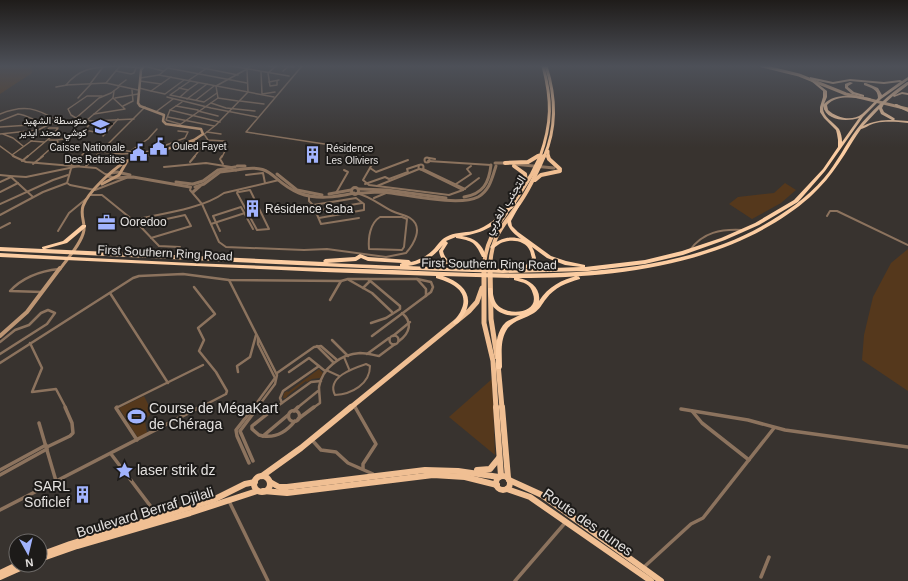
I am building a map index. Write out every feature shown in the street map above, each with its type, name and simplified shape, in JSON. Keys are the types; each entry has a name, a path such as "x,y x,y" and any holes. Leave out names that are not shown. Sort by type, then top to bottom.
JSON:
{"highway":[{"name":"التجنب الغربي","path":"539,164 541,152 548,132 552,105 551,93"},
{"name":"التجنب الغربي","path":"484,274 490,265 492,247 502,225 536,171 548,146 553,129 555,105 553,93"},
{"path":"825,93 826,98 821,109 823,114 837,128 840,134 840,150"},
{"path":"844,93 869,98"},
{"path":"847,93 889,102 908,108"},
{"path":"855,93 864,97"},
{"path":"879,93 880,98"},
{"name":"First Southern Ring Road","path":"484,274 507,271 606,267 645,262 714,243 744,231 796,201 840,150 862,116 880,98 888,93"},
{"name":"First Southern Ring Road","path":"0,255 566,276 645,268 730,244 749,236 790,211 809,196 825,179 858,131 882,104 889,102 897,93"},
{"path":"889,102 898,94 908,94"},
{"path":"862,116 850,120 838,118 826,110 825,105 827,102 838,98 869,98"},
{"path":"889,102 908,108"},
{"path":"882,104 881,111 884,114 898,120 908,121"},
{"path":"858,131 866,125 878,121 908,121"},
{"path":"526,188 539,176 560,170 548,158 548,146"},
{"path":"505,163 527,163 534,160 541,152"},
{"path":"514,166 522,170 526,175 526,188"},
{"name":"التجنب الغربي","path":"500,477 500,457 493,361 484,322 484,256 491,237 516,203"},
{"path":"383,270 417,262 433,253 442,242 450,237 485,229 516,203"},
{"path":"516,203 510,216 509,224 512,230 519,236 557,261 576,266 606,267"},
{"path":"24,250 59,245 71,239 84,226"},
{"path":"484,256 482,248 478,242 465,238 450,240 444,244 441,251 444,260 454,266 484,274 519,279 529,282 536,292 537,301 535,306 527,312 517,314 507,313 499,309 494,303 490,289"},
{"path":"492,247 503,240 519,239 530,246 534,252 534,258 528,266 507,271"},
{"name":"First Southern Ring Road","path":"0,249 304,262 383,270"},
{"path":"304,262 356,259 361,256 368,259 417,262"},
{"path":"499,367 499,341 505,326 512,321 533,312 558,284 572,279 645,268"},
{"path":"383,270 429,275 444,278 456,284 465,296 466,304 463,312 456,322"},
{"name":"التجنب الغربي","path":"484,274 490,289 489,306 491,329 499,367 506,466 509,479"},
{"path":"484,274 481,292 476,302 456,322 311,440 282,463 262,476 255,482 254,488 260,491 287,493 433,475 465,477 497,485 501,489 507,489 510,486 509,479"},
{"path":"262,476 268,477 270,482 279,487 287,487 439,467 488,471 495,466 500,457"},
{"path":"506,466 511,476 542,495 661,581"},
{"path":"417,471 459,470 509,479 524,485"},
{"path":"497,485 497,481 500,477"},
{"name":"Boulevard Berraf Djilali","path":"48,552 213,500 245,484 255,482"},
{"path":"260,491 269,486 270,482"},
{"name":"Route des dunes","path":"507,489 530,497 567,520 651,581"},
{"name":"Boulevard Berraf Djilali","path":"48,556 228,499 260,491"}],"main road":[{"path":"0,336 27,312 77,246 82,237 84,226 81,211 88,197 121,164 200,137 202,134 201,129 164,124 164,115 138,103 138,93"},
{"path":"99,186 115,178 128,161"}],"street":[{"path":"78,98 81,93"},
{"path":"76,118 99,98 111,93"},
{"path":"114,93 114,97 123,106"},
{"path":"107,95 114,97 133,95 135,93"},
{"path":"180,97 185,93"},
{"path":"187,99 195,93"},
{"path":"196,101 207,93"},
{"path":"217,93 205,102 170,95 167,97 227,113 257,117"},
{"path":"217,93 218,98"},
{"path":"200,137 220,122 247,93"},
{"path":"256,93 274,98"},
{"path":"262,94 267,93"},
{"path":"278,93 246,129 246,132 331,145"},
{"path":"104,96 90,95 83,98 68,109 71,115 76,118 92,121 134,118"},
{"path":"123,106 132,102 133,95"},
{"path":"87,120 114,97"},
{"path":"183,102 170,110 166,120 168,122 179,125 218,98 264,104"},
{"path":"157,111 173,99"},
{"path":"244,105 247,102"},
{"path":"210,103 231,109 256,109"},
{"path":"251,116 258,103"},
{"path":"94,114 122,110 125,108 123,106"},
{"path":"176,106 218,116"},
{"path":"0,114 11,109 26,107 58,121 55,124 49,125 33,134 26,132 0,134"},
{"path":"86,166 145,107"},
{"path":"170,110 220,122"},
{"path":"0,121 12,115 21,114 49,125"},
{"path":"168,117 214,126"},
{"path":"92,121 85,130 86,132 103,135 118,119"},
{"path":"0,127 44,124"},
{"path":"12,155 49,128 58,128 48,140 22,161"},
{"path":"132,150 148,139 157,129"},
{"path":"101,152 122,154 139,153 173,143 187,136 187,131 178,130"},
{"path":"207,132 222,134"},
{"path":"0,134 13,138 23,146"},
{"path":"204,134 208,140 225,141"},
{"path":"48,140 71,138"},
{"path":"33,164 58,142 57,140"},
{"path":"30,141 45,142"},
{"path":"188,141 204,144 190,162"},
{"path":"0,146 22,161 33,164 71,167"},
{"path":"105,147 132,150 139,153"},
{"path":"224,165 220,159 225,151"},
{"path":"67,183 71,167 84,153"},
{"path":"370,168 376,172 408,160"},
{"path":"365,184 384,177 389,179 408,172 407,169 419,165 427,160 554,169"},
{"path":"376,186 422,168 427,160"},
{"path":"365,184 363,180 374,161"},
{"path":"164,167 190,162 224,165 235,168"},
{"path":"496,165 505,163 560,170"},
{"path":"0,175 10,177 26,177 71,167 86,166 96,168 104,174 110,175 120,173 192,186 203,181 218,170 258,165 267,167 292,187 303,192 320,195 355,188 356,192 389,193 435,200 474,198 480,195 491,184 496,165"},
{"path":"419,165 417,168 422,168 464,189"},
{"path":"419,165 422,168 464,189"},
{"path":"193,192 217,173 235,168 260,167 268,170 292,191 309,196 322,197 356,192 392,191 440,197 468,197 476,194 488,184 491,165"},
{"path":"456,184 471,174 467,170 471,166"},
{"path":"335,193 348,172 344,170"},
{"path":"246,175 263,173 266,183"},
{"path":"0,204 69,174"},
{"path":"110,175 115,178 130,176 200,186"},
{"path":"0,215 33,197 67,183 75,187 95,190 130,176"},
{"path":"0,182 10,177"},
{"path":"10,177 33,197"},
{"path":"365,184 448,195 464,189 479,178"},
{"path":"238,191 280,180"},
{"path":"1,190 18,183"},
{"path":"192,186 190,190 202,204 219,242 226,247 304,250 327,249 361,256 386,257 406,252 414,241 417,226 415,222 410,218 392,210 374,198 356,192 351,192 351,190"},
{"path":"133,220 202,204 217,198 224,193 238,191 245,190 250,190 269,229 257,230 237,193 238,191"},
{"path":"353,198 356,192"},
{"path":"374,198 380,194 389,193"},
{"path":"58,231 63,219 78,204 88,197 102,195 139,225 159,246 180,247"},
{"path":"309,196 309,201 321,224 359,218"},
{"path":"312,205 353,198 358,199 362,203 364,210 319,218"},
{"path":"316,212 362,203"},
{"path":"220,231 214,216 240,207 242,207 254,229"},
{"path":"827,216 830,212 837,211 908,245"},
{"path":"211,224 245,212"},
{"path":"139,225 185,215 191,226 151,238"},
{"path":"379,217 406,218 404,249 385,251 372,250 368,248 372,225 379,217"},
{"path":"0,228 10,223"},
{"path":"690,250 693,245 713,232 726,229 744,231"},
{"path":"385,251 386,257"},
{"path":"43,292 10,291 14,286 39,272 60,270"},
{"path":"0,363 133,278 183,274 229,280 312,282 334,280 340,281 348,279 417,279 428,280 432,283 433,291 372,336"},
{"path":"348,279 378,298 392,312"},
{"path":"417,279 426,289 426,296"},
{"path":"229,280 277,373 275,384 240,431 254,461"},
{"path":"363,288 369,280"},
{"path":"369,280 400,306 400,309 392,312 386,318 371,323"},
{"path":"330,300 340,281"},
{"path":"0,510 226,394 227,391 216,372 200,351 204,340 198,331 198,328 215,314 194,287"},
{"path":"110,293 168,383"},
{"path":"0,342 15,330 29,325 41,313 48,310 55,313 48,324 0,354"},
{"path":"321,381 311,382 252,426 255,432 263,436 273,437 320,403 319,391 321,381 326,371 337,360 346,356 367,354 380,356 405,337 409,332 410,322 402,313"},
{"path":"367,354 410,322"},
{"path":"238,372 237,366 250,357 257,336"},
{"path":"250,463 237,436 236,430 275,378 258,344 257,336"},
{"path":"393,336 397,336 399,341"},
{"path":"390,338 391,343 396,344"},
{"path":"332,340 346,356 349,368"},
{"path":"0,470 73,434 73,428 68,413 56,389 32,392 42,368 30,343"},
{"path":"277,373 316,346 321,346 337,360"},
{"path":"316,346 334,363"},
{"path":"289,372 308,358 312,359 326,371 339,376"},
{"path":"368,364 370,368 369,374 365,380 355,389 345,394 335,395 333,387 339,376 349,368 368,364"},
{"path":"137,440 116,408 203,365"},
{"path":"282,403 280,398 283,391 319,366"},
{"path":"263,436 266,432 319,391"},
{"path":"354,405 376,444 363,465 363,470"},
{"path":"681,409 748,420 774,428 908,447"},
{"path":"691,410 702,423 749,460"},
{"path":"294,411 300,413 296,420"},
{"path":"288,415 289,420 296,420"},
{"path":"39,423 56,481"},
{"path":"643,568 691,524 703,518 774,428"},
{"path":"311,440 321,450 325,452 336,452 348,463 378,476"},
{"path":"0,475 47,447"},
{"path":"111,454 158,517"},
{"path":"228,499 230,507 268,581"},
{"path":"514,581 541,552 567,520"},
{"path":"761,577 769,558"}],"shaded area":[{"path":"785,183 796,190 781,203 752,219 729,204 738,197 774,193"},
{"path":"908,249 908,391 862,360 864,335 873,297 891,263"},
{"path":"319,369 323,373 320,378 306,381 286,398 283,398 284,393 287,391 288,392"},
{"path":"492,379 495,455 449,417"},
{"name":"Course de MégaKart de Chéraga","path":"144,396 152,412 145,421 147,433 138,438 119,408"}],"place":[{"name":"متوسطة الشهيد كوشي محند ايدير","path":"100,126"},
{"name":"Ouled Fayet","path":"159,146"},
{"name":"Caisse Nationale Des Retraites","path":"138,153"},
{"name":"Résidence Les Oliviers","path":"313,154"},
{"name":"Résidence Saba","path":"252,209"},
{"name":"Ooredoo","path":"107,222"},
{"name":"Course de MégaKart de Chéraga","path":"136,416"},
{"name":"laser strik dz","path":"124,470"},
{"name":"SARL Soficlef","path":"83,494"}]}
